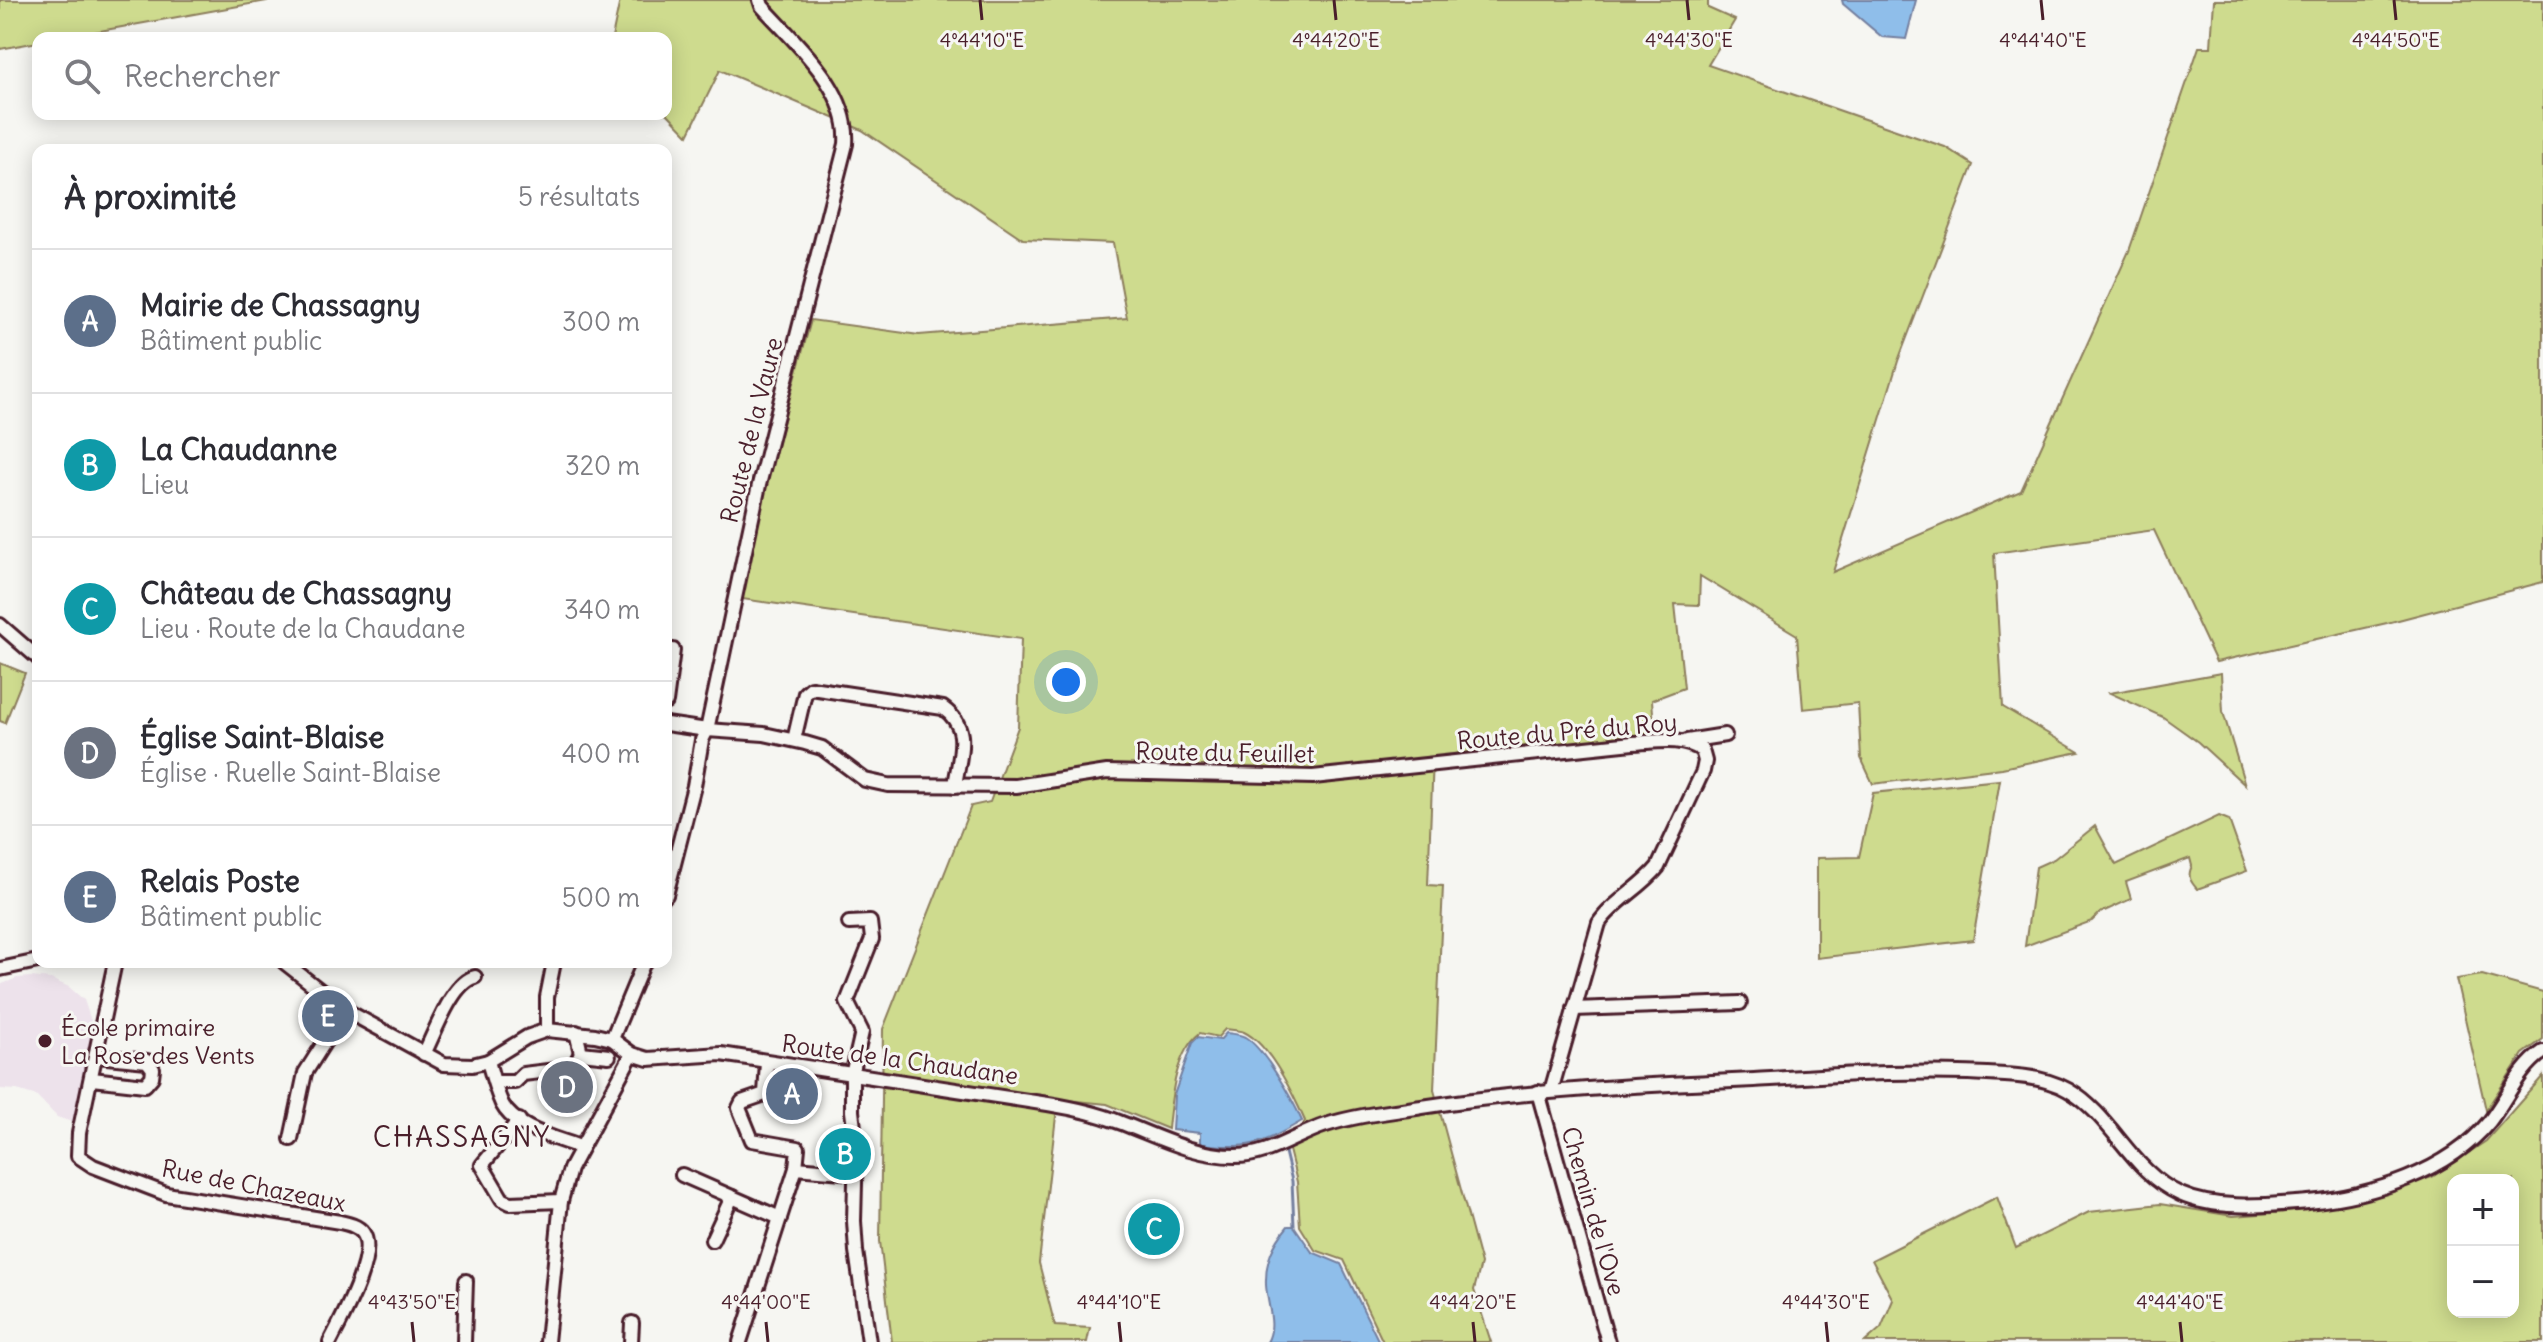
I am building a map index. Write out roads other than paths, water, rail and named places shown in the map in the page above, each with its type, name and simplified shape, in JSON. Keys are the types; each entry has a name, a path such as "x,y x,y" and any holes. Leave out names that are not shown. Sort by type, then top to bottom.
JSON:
{"street":[{"name":"Route de la Vaure","path":"672,872 694,786 702,740 707,730 752,515 847,133 845,119 831,88 760,0"},
{"path":"0,625 32,653"},
{"path":"672,657 673,650"},
{"path":"794,740 805,693 811,688 943,708 956,718 962,731 955,786"},
{"name":"Route du Feuillet","path":"672,725 764,734 822,748 865,780 876,784 1016,786 1107,772 1313,777 1435,765"},
{"path":"1545,1091 1574,1009 1599,923 1658,867 1697,785 1705,761 1717,741 1725,735 1684,741"},
{"name":"Route du Pré du Roy","path":"1435,765 1633,743 1684,741 1702,750 1705,761"},
{"path":"849,923 870,922 872,939 847,1002 862,1032 852,1075 852,1111 856,1145 856,1251 869,1342"},
{"path":"0,969 32,962"},
{"name":"Rue de Chazeaux","path":"114,968 77,1148 78,1156 83,1162 166,1194 340,1222 359,1229 366,1240 367,1257 332,1338"},
{"path":"292,968 345,1010 444,1064 488,1061 527,1037 547,1030 612,1039 632,1054 570,1169 561,1201 547,1342"},
{"path":"547,1030 547,997 553,968"},
{"path":"612,1039 642,968"},
{"path":"424,1054 456,991 464,980 475,977"},
{"path":"1574,1009 1740,1003"},
{"path":"291,1139 305,1073 345,1010"},
{"path":"495,1082 515,1082 523,1074 573,1068 581,1053 576,1032"},
{"name":"Route de la Chaudane","path":"632,1054 648,1059 715,1054 1092,1112 1184,1147 1234,1156 1271,1149 1326,1125 1353,1119 1479,1098 1545,1091 1861,1074 1951,1073 2035,1078 2055,1083 2084,1102 2145,1170 2162,1184 2205,1202 2228,1205 2308,1202 2351,1195 2420,1172 2454,1155 2472,1141 2491,1120 2529,1063 2543,1052"},
{"path":"581,1053 609,1056"},
{"path":"92,1079 145,1085 152,1077 153,1069 147,1061 97,1056"},
{"path":"488,1061 504,1107 540,1132 580,1147"},
{"path":"740,1342 796,1168 798,1148 752,1140 739,1108 742,1102 765,1094 767,1062"},
{"name":"Chemin de l'Ove","path":"1545,1091 1608,1342"},
{"path":"519,1120 482,1165 502,1199 510,1203 561,1201"},
{"path":"796,1168 855,1173"},
{"path":"682,1175 780,1218"},
{"path":"712,1240 732,1197"},
{"path":"464,1342 466,1281"},
{"path":"631,1342 632,1323"},
{"path":"332,1338 346,1342"}],"water":[{"path":"1842,0 1916,0 1906,39 1882,37"},
{"path":"1226,1033 1245,1037 1261,1052 1302,1121 1276,1136 1243,1146 1200,1144 1200,1133 1172,1130 1174,1095 1192,1043 1198,1037 1220,1040"},
{"path":"1288,1226 1294,1226 1312,1252 1341,1264 1379,1342 1267,1342 1271,1322 1267,1268 1274,1246"}],"waterway":[{"path":"1285,1152 1292,1181 1294,1226"}],"place":[{"name":"Relais Poste","path":"328,1016"},
{"name":"École primaire La Rose des Vents","path":"45,1041"},
{"name":"Église Saint-Blaise","path":"567,1087"},
{"name":"Mairie de Chassagny","path":"792,1094"},
{"name":"La Chaudanne","path":"845,1154"},
{"name":"Château de Chassagny","path":"1154,1229"}],"district":[{"name":"CHASSAGNY","path":"462,1137"}]}
